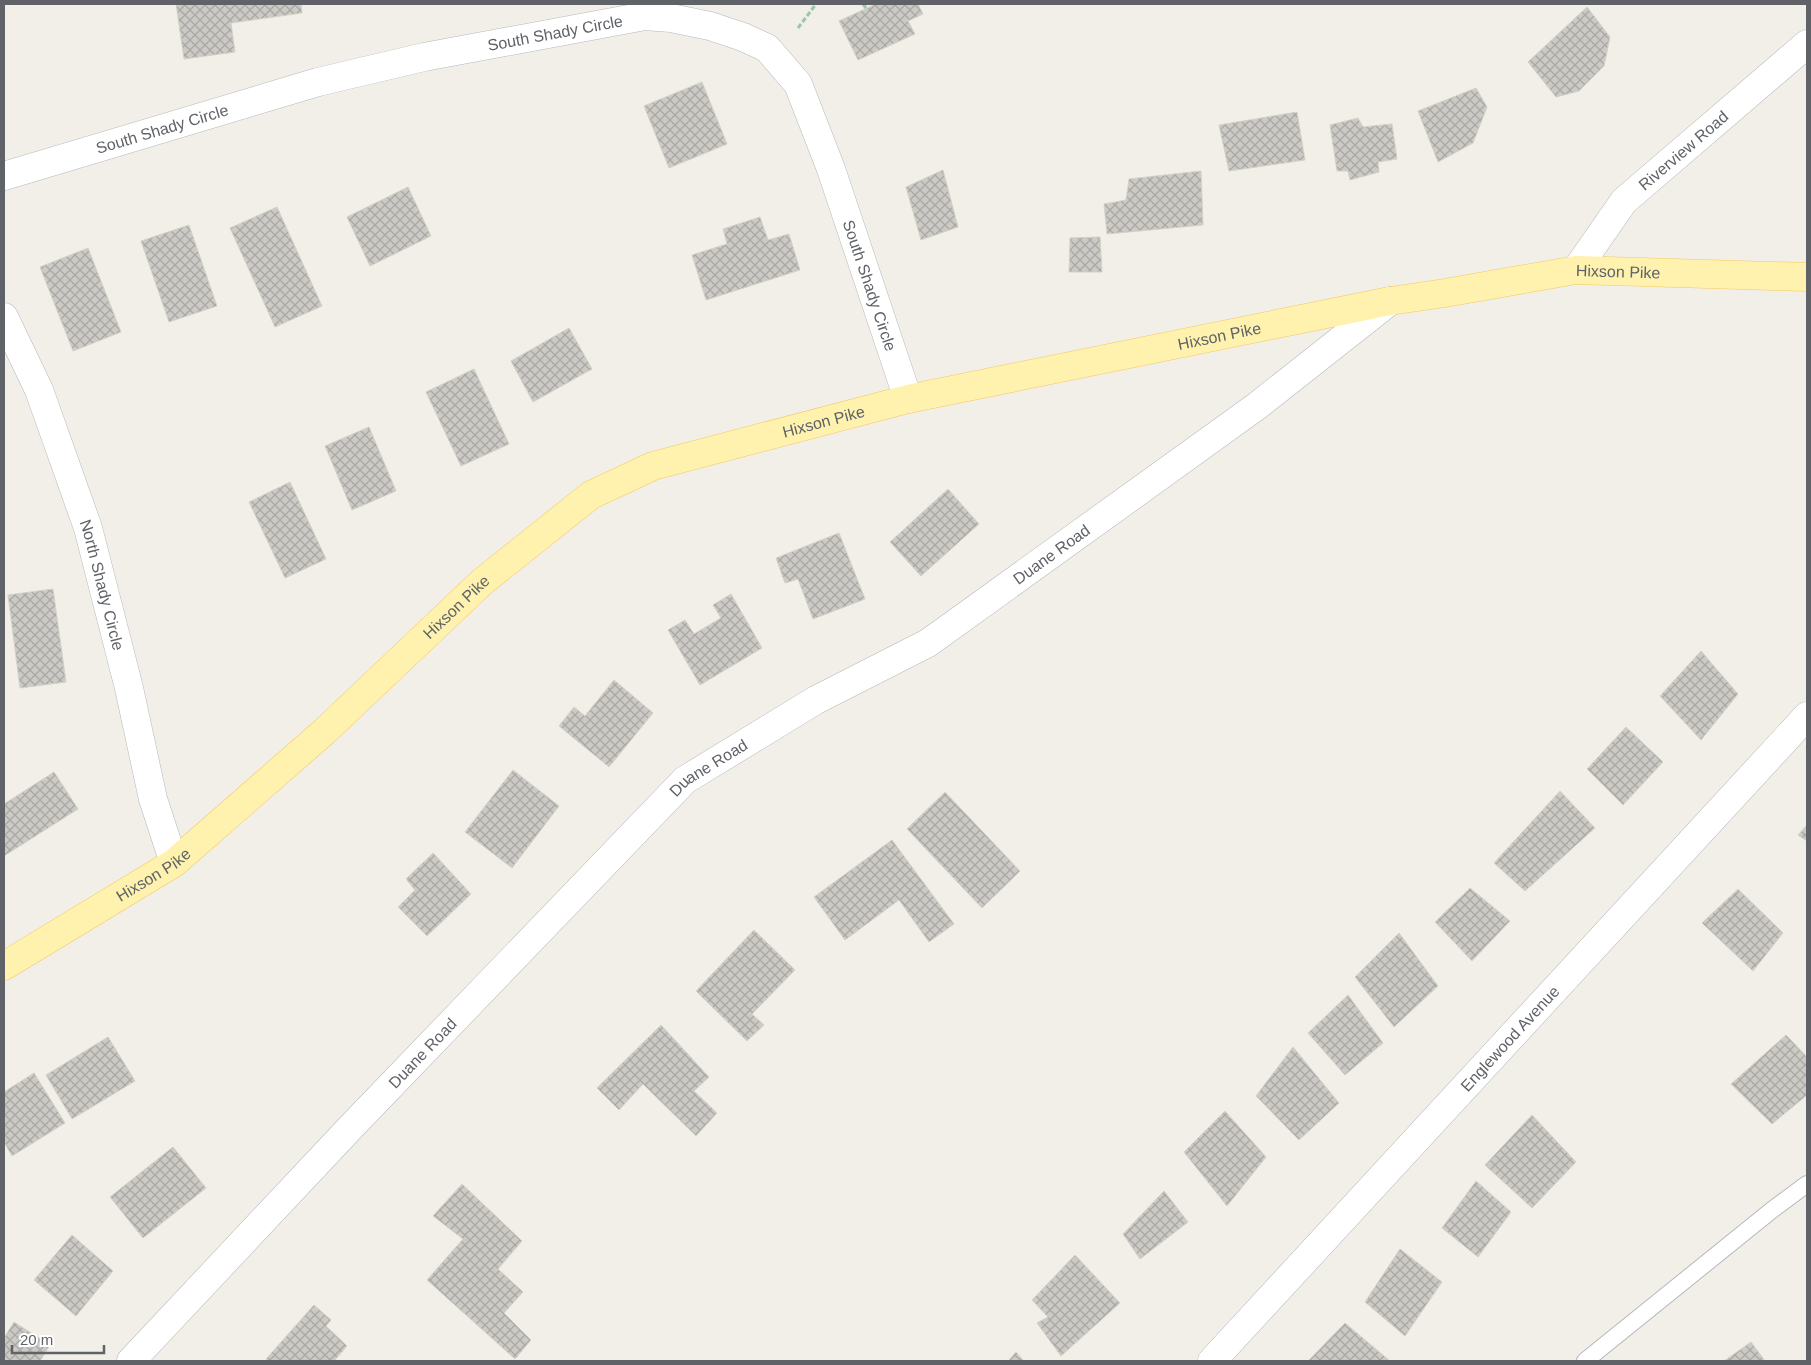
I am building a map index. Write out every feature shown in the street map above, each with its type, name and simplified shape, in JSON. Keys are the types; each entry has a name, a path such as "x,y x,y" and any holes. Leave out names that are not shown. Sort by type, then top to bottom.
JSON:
{"main road":[{"name":"Hixson Pike","path":"4,966 174,863 324,731 482,582 591,495 653,466 908,399 1390,301 1576,270 1807,277"}],"street":[{"name":"South Shady Circle","path":"4,176 318,82 424,57 645,10 671,18 710,26 743,37 767,48 798,84 831,169 908,399"},
{"name":"Riverview Road","path":"1576,270 1624,201 1807,44"},
{"name":"Duane Road","path":"131,1361 357,1121 685,780 816,700 928,643 1257,406 1390,301"},
{"name":"North Shady Circle","path":"4,316 39,390 88,528 129,688 153,799 174,863"},
{"name":"Englewood Avenue","path":"1212,1361 1807,716"}],"lane":[{"path":"1585,1361 1807,1184"}],"path":[{"path":"798,28 816,4"},
{"path":"863,4 866,8"}],"building":[{"path":"176,4 301,4 302,13 231,23 235,52 184,59"},
{"path":"876,4 918,4 923,14 908,21 915,34 858,60 839,21"},
{"path":"1587,7 1610,37 1604,66 1579,91 1556,97 1528,62"},
{"path":"702,82 727,144 669,168 644,106"},
{"path":"1476,88 1487,107 1473,143 1438,162 1418,111"},
{"path":"1297,112 1305,160 1229,171 1219,125"},
{"path":"1358,118 1363,127 1392,124 1397,159 1378,162 1379,172 1350,180 1348,171 1337,171 1330,125"},
{"path":"943,170 958,227 921,240 906,187"},
{"path":"1201,171 1203,225 1107,234 1104,204 1126,200 1129,179"},
{"path":"408,187 431,236 370,266 347,217"},
{"path":"277,207 322,306 275,327 230,228"},
{"path":"760,217 768,240 789,234 800,270 706,300 692,255 727,244 723,229"},
{"path":"189,225 217,306 169,322 141,241"},
{"path":"1100,237 1102,272 1069,272 1070,238"},
{"path":"88,248 121,332 73,351 40,267"},
{"path":"569,328 592,369 533,402 511,361"},
{"path":"474,369 509,444 461,466 426,392"},
{"path":"369,427 396,491 352,510 325,446"},
{"path":"290,482 326,559 285,578 249,502"},
{"path":"948,489 979,524 921,576 890,542"},
{"path":"839,533 865,599 813,619 798,579 785,583 776,558"},
{"path":"53,589 66,682 20,688 8,595"},
{"path":"731,594 762,648 700,685 668,630 685,620 694,634 721,618 713,605"},
{"path":"1701,651 1738,694 1701,740 1660,696"},
{"path":"614,680 653,713 609,767 559,726 574,707 585,716"},
{"path":"1626,727 1663,762 1623,805 1587,769"},
{"path":"513,770 559,806 512,868 465,832"},
{"path":"54,772 78,809 4,856 4,804"},
{"path":"1560,791 1595,828 1525,891 1494,863"},
{"path":"945,792 1020,871 982,908 907,829"},
{"path":"1807,825 1807,841 1798,835"},
{"path":"892,840 954,924 929,942 899,900 845,940 814,897"},
{"path":"433,853 471,894 427,936 398,907 415,890 406,879"},
{"path":"1470,888 1510,921 1472,961 1435,922"},
{"path":"1738,889 1783,933 1753,971 1702,923"},
{"path":"754,930 795,970 752,1014 764,1025 747,1041 696,991"},
{"path":"1399,933 1438,986 1394,1027 1355,977"},
{"path":"1348,995 1383,1043 1345,1075 1308,1033"},
{"path":"661,1025 709,1077 694,1091 717,1113 696,1136 643,1084 619,1110 597,1088"},
{"path":"1786,1035 1807,1057 1807,1095 1772,1124 1731,1084"},
{"path":"108,1037 135,1081 72,1119 46,1075"},
{"path":"1293,1047 1339,1103 1299,1140 1256,1096"},
{"path":"34,1073 65,1123 12,1156 4,1142 4,1092"},
{"path":"1225,1111 1266,1157 1227,1206 1184,1152"},
{"path":"1532,1115 1576,1162 1532,1208 1485,1165"},
{"path":"173,1147 206,1188 143,1238 110,1197"},
{"path":"1476,1181 1511,1212 1478,1257 1442,1228"},
{"path":"462,1184 522,1241 498,1269 523,1292 504,1313 531,1340 515,1359 427,1280 463,1239 433,1216"},
{"path":"1164,1191 1188,1222 1140,1259 1123,1234"},
{"path":"72,1235 113,1271 76,1316 34,1280"},
{"path":"1400,1249 1442,1282 1405,1336 1365,1302"},
{"path":"1075,1255 1120,1303 1061,1356 1037,1323 1048,1317 1032,1300"},
{"path":"314,1305 331,1320 326,1326 347,1346 334,1361 268,1361 266,1359"},
{"path":"14,1322 50,1345 40,1361 4,1361 4,1338"},
{"path":"1345,1323 1390,1361 1308,1361"},
{"path":"1751,1342 1765,1361 1724,1361"},
{"path":"1016,1352 1024,1361 1008,1361"}]}
